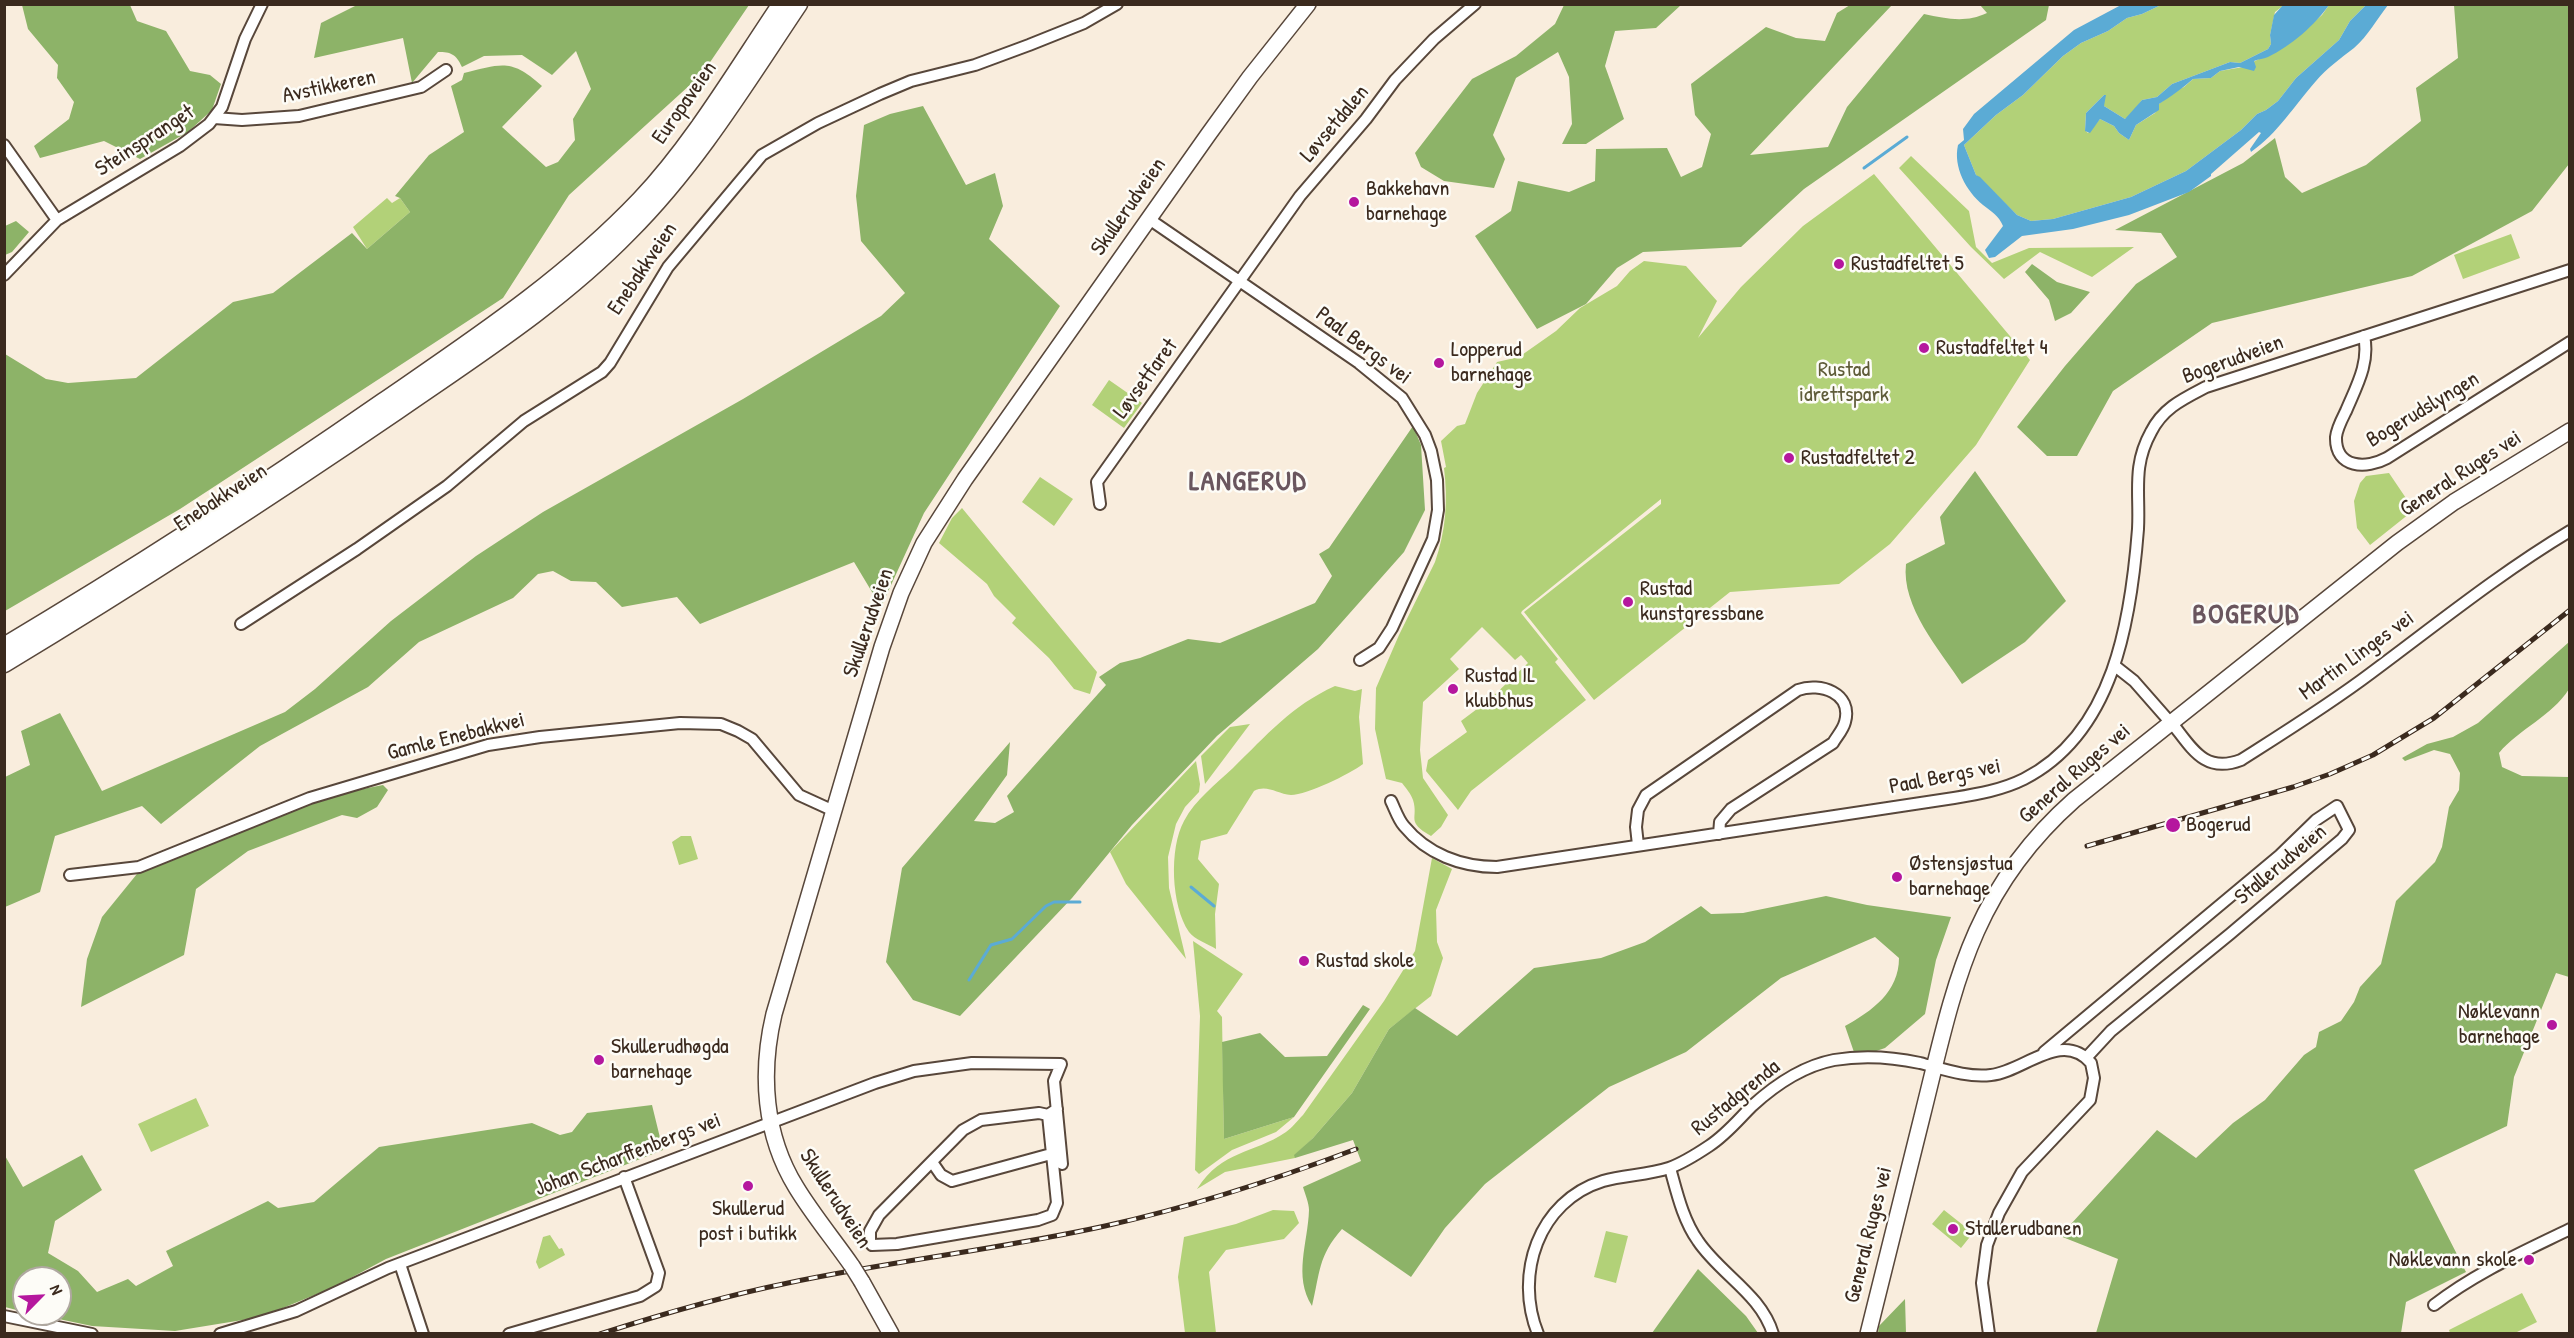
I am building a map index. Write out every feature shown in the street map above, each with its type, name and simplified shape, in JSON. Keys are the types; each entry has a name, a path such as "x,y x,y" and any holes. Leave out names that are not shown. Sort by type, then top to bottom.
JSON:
{"highway":[{"name":"Europaveien","path":"619,223 643,198 684,147 782,4"},
{"name":"Europaveien","path":"653,207 715,128 798,4"},
{"name":"Enebakkveien","path":"4,663 220,528 504,336 586,272 653,207"},
{"name":"Enebakkveien","path":"4,647 171,544 459,351 556,280 619,223"}],"main road":[{"name":"Skullerudveien","path":"891,1334 852,1266 795,1186 779,1152 770,1121 765,1071 771,1027 888,628 924,543 965,479 1236,95 1308,4"},
{"name":"General Ruges vei","path":"1868,1334 1960,969 1982,916 2011,870 2031,844 2059,813 2170,722 2406,536 2501,472 2570,431"}],"street":[{"name":"Steinspranget","path":"4,275 57,220 193,137 214,118 222,107 245,39 261,4"},
{"name":"Enebakkveien","path":"241,624 366,543 447,486 524,421 602,372 610,363 668,267 762,155 818,123 880,93 911,81 966,68 1084,22 1117,4"},
{"name":"Løvsetdalen","path":"1239,280 1300,196 1395,80 1434,39 1475,4"},
{"name":"Avstikkeren","path":"214,118 242,120 299,116 421,87 446,70"},
{"path":"4,145 57,220"},
{"name":"Paal Bergs vei","path":"1149,219 1359,363 1392,389 1420,424 1431,451 1437,480 1438,510 1429,551 1385,639 1379,648 1360,660"},
{"name":"Bogerudveien","path":"2115,666 2135,561 2138,467 2144,446 2165,411 2206,387 2570,270"},
{"name":"Løvsetfaret","path":"1100,504 1097,482 1239,280"},
{"name":"Bogerudslyngen","path":"2364,336 2366,345 2363,370 2336,436 2340,452 2350,463 2358,466 2375,465 2387,458 2570,342"},
{"name":"Martin Linges vei","path":"2170,722 2196,752 2212,764 2230,764 2241,760 2364,678 2536,551 2570,531"},
{"name":"Paal Bergs vei","path":"1391,801 1403,825 1432,851 1473,865 1497,867 1954,798 2008,786 2034,773 2056,757 2094,710 2115,666"},
{"path":"2115,666 2134,681 2170,722"},
{"path":"1638,845 1636,827 1638,810 1646,795 1798,690 1818,686 1840,697 1846,714 1842,729 1833,743 1731,809 1720,822 1719,834"},
{"name":"Gamle Enebakkvei","path":"70,875 139,867 310,798 488,745 540,736 680,723 721,724 752,739 799,795 834,811"},
{"name":"Stallerudveien","path":"1934,1067 1975,1075 1994,1075 2014,1069 2042,1054 2280,855 2316,820 2337,806 2348,824 2347,834 2111,1031 2086,1058 2078,1053 2061,1050 2042,1054"},
{"name":"Rustadgrenda","path":"1538,1334 1528,1298 1529,1269 1538,1240 1552,1218 1578,1194 1603,1181 1670,1168 1708,1147 1776,1086 1814,1066 1863,1057 1894,1059 1934,1067"},
{"path":"1989,1334 1982,1283 1987,1245 2004,1201 2022,1172 2090,1100 2094,1078 2091,1063 2086,1058"},
{"name":"Johan Scharffenbergs vei","path":"220,1334 296,1311 400,1264 624,1177 770,1121 914,1071 972,1063 1061,1064 1054,1079 1052,1112"},
{"path":"1052,1112 1051,1154 1057,1203 1055,1212 1048,1217 897,1244 872,1245 869,1237 870,1231 879,1215 963,1130 981,1120 1052,1112"},
{"path":"1052,1112 1062,1164"},
{"path":"932,1162 941,1175 952,1181 1051,1154"},
{"path":"1670,1168 1681,1206 1698,1241 1719,1268 1766,1314 1773,1334"},
{"path":"509,1334 640,1296 653,1289 658,1282 659,1273 624,1177"},
{"path":"2434,1305 2456,1288 2496,1265 2570,1229"},
{"path":"400,1264 423,1334"},
{"path":"4,1316 92,1334"}],"green space":[{"path":"359,4 749,5 702,74 569,195 503,298 180,509 5,611 5,354 46,379 68,383 136,378 233,302 273,293 352,233 367,249 410,212 400,198 395,196 429,155 464,132 451,86 462,80 464,73 488,67 514,67 542,86 502,127 546,167 558,162 575,140 573,119 591,89 576,51 552,75 522,55 484,56 462,67 453,55 438,52 412,83 403,38 314,58 321,23"},
{"path":"22,5 130,5 137,21 166,31 190,71 210,75 221,84 212,110 188,132 140,159 104,141 40,158 34,146 69,119 74,102 57,78 58,65 28,29"},
{"path":"1564,5 1681,5 1656,28 1615,31 1605,66 1624,119 1586,144 1562,144 1572,124 1569,77 1558,52 1516,78 1493,135 1505,159 1494,188 1444,181 1421,167 1415,153 1472,79 1516,56 1555,24"},
{"path":"1850,5 1892,5 1750,155 1828,147 1847,107 1924,14 1949,19 1964,19 1987,13 1980,5 2049,5 2046,20 1804,189 1741,247 1643,252 1617,268 1586,304 1537,329 1475,236 1511,211 1518,181 1569,192 1595,181 1596,149 1667,148 1681,177 1702,167 1711,134 1695,115 1691,84 1766,27 1796,38 1825,41 1837,13"},
{"path":"2161,5 2284,5 2275,12 2270,35 2271,44 2268,49 2240,63 2230,62 2172,84 2157,97 2142,100 2125,119 2104,106 2104,95 2086,113 2085,130 2088,133 2100,119 2114,126 2129,140 2136,125 2155,113 2159,104 2193,79 2211,78 2220,71 2243,67 2287,45 2322,15 2329,5 2366,5 2350,21 2339,40 2296,78 2278,101 2257,114 2241,130 2186,171 2131,197 2053,219 2031,221 2017,215 1976,175 1964,145 1996,115 2023,95 2063,56 2081,43 2108,31 2127,18"},
{"path":"2454,5 2569,5 2569,164 2532,211 2412,276 2212,323 2113,391 2077,456 2047,456 2017,427 2065,366 2136,284 2177,257 2161,233 2115,230 2243,163 2275,138 2285,177 2302,193 2366,165 2421,121 2416,88 2458,58"},
{"path":"923,106 966,185 995,173 1003,206 989,239 1060,306 924,513 881,607 854,562 700,624 677,597 622,607 596,582 571,581 553,571 538,574 513,598 419,642 368,687 260,746 161,824 142,806 55,836 40,892 5,907 5,777 30,765 21,731 60,713 102,791 285,712 315,689 391,621 476,556 543,512 743,399 881,316 905,293 861,241 856,196 864,125 890,114"},
{"path":"1911,156 1969,211 1976,247 1992,263 2029,248 2134,247 2092,277 2040,252 2004,279 1971,247 1899,168"},
{"name":"Rustad idrettspark","path":"1874,174 2030,360 1976,445 1890,544 1839,584 1730,592 1594,700 1524,612 1661,504 1661,499 1522,611 1521,613 1558,659 1555,662 1586,700 1471,791 1458,810 1426,771 1428,760 1467,732 1461,721 1489,700 1528,663 1521,655 1515,660 1482,627 1450,659 1459,669 1423,702 1420,750 1423,778 1448,815 1441,827 1431,836 1423,831 1415,823 1413,800 1408,791 1402,783 1386,779 1375,729 1376,688 1439,550 1446,504 1444,468 1446,467 1441,441 1457,426 1465,424 1477,393 1497,362 1519,357 1556,331 1580,308 1617,286 1630,271 1644,261 1686,266 1717,301 1698,338 1741,287 1803,226"},
{"path":"387,198 392,203 400,198 410,212 367,249 353,227"},
{"path":"16,221 29,232 12,252 5,255 5,226"},
{"path":"2511,234 2520,258 2463,279 2454,255"},
{"path":"2032,264 2057,282 2090,292 2071,313 2055,321 2049,300 2025,272"},
{"path":"1109,380 1142,403 1124,428 1092,405"},
{"path":"1413,426 1421,445 1425,510 1404,552 1318,649 1217,736 1132,825 1072,898 960,1016 913,1000 886,962 902,868 1010,742 1007,775 974,821 995,823 1014,812 1007,796 1106,685 1099,677 1120,663 1140,658 1188,639 1220,643 1315,603 1332,576 1319,554 1329,548"},
{"path":"1975,471 2066,601 2025,642 1962,684 1933,642 1916,612 1906,580 1906,564 1945,544 1940,517"},
{"path":"2389,473 2414,510 2370,545 2357,528 2354,501 2360,483 2366,476"},
{"path":"1040,477 1073,499 1054,526 1022,502"},
{"path":"962,508 1097,672 1090,694 1074,689 1049,658 1012,623 1016,618 994,596 987,584 939,543 952,518"},
{"path":"2569,642 2569,689 2554,707 2499,753 2502,767 2522,776 2569,777 2569,977 2556,973 2514,1077 2507,1126 2414,1170 2466,1272 2406,1302 2401,1333 2096,1333 2118,1259 2060,1236 2157,1130 2196,1158 2233,1123 2265,1100 2304,1055 2316,1047 2319,1032 2341,1021 2354,1002 2360,987 2381,964 2396,901 2435,862 2442,847 2449,807 2459,790 2460,773 2450,754 2434,750 2405,761 2402,758 2427,744 2453,737 2478,723"},
{"path":"1335,686 1355,691 1362,689 1359,717 1363,764 1307,792 1291,795 1263,789 1254,791 1227,834 1201,841 1198,859 1219,884 1215,914 1216,949 1191,935 1183,921 1174,877 1179,832 1194,806 1280,722 1305,703"},
{"path":"1250,724 1205,784 1201,756 1230,727"},
{"path":"1196,761 1199,792 1185,807 1176,824 1168,857 1169,888 1186,959 1126,884 1110,852"},
{"path":"383,785 388,790 377,807 357,818 342,815 248,851 196,889 184,955 81,1007 87,959 102,917 141,869 327,796"},
{"path":"681,836 691,836 698,859 679,865 672,842"},
{"path":"1432,858 1452,869 1436,910 1437,942 1443,958 1431,996 1389,1029 1352,1093 1295,1155 1295,1158 1225,1172 1197,1189 1217,1166 1286,1132 1303,1115 1384,1001 1415,951"},
{"path":"1826,896 1867,905 1951,917 1936,960 1925,1014 1885,1048 1856,1058 1845,1026 1865,1014 1882,999 1889,991 1898,970 1899,958 1875,937 1781,978 1686,1052 1609,1087 1485,1184 1445,1228 1411,1277 1342,1229 1324,1257 1312,1306 1306,1295 1302,1271 1309,1210 1303,1187 1361,1161 1353,1140 1295,1158 1294,1155 1313,1138 1352,1093 1389,1029 1415,1008 1457,1036 1534,968 1601,958 1645,942 1701,906 1711,914 1743,913"},
{"path":"1193,941 1243,974 1217,1011 1222,1017 1224,1139 1294,1117 1276,1132 1232,1150 1199,1174 1195,1170 1200,1016"},
{"path":"1363,1005 1370,1009 1294,1117 1224,1139 1222,1042 1260,1033 1285,1057 1327,1056"},
{"path":"196,1098 209,1126 151,1152 138,1124"},
{"path":"652,1105 663,1150 386,1259 334,1287 261,1317 175,1331 92,1326 72,1322 72,1267 97,1292 128,1279 136,1286 173,1266 166,1251 268,1201 278,1208 314,1202 379,1147 532,1123 560,1135 572,1132 587,1113"},
{"path":"4,1154 23,1187 82,1155 102,1190 55,1221 48,1253 70,1266 12,1266 12,1309 5,1307"},
{"path":"1273,1210 1294,1211 1299,1223 1284,1239 1226,1250 1209,1272 1216,1333 1185,1333 1178,1277 1184,1237 1236,1224"},
{"name":"Stallerudbanen","path":"1944,1210 1973,1233 1961,1248 1932,1224"},
{"path":"1606,1231 1628,1236 1616,1283 1594,1277"},
{"path":"550,1235 565,1255 539,1269 536,1262 543,1237"},
{"path":"1698,1269 1746,1316 1758,1333 1652,1333"},
{"path":"2522,1293 2537,1322 2515,1333 2450,1333 2449,1330"},
{"path":"1905,1299 1906,1333 1878,1333 1879,1326"}],"water":[{"path":"2284,4 2329,5 2317,20 2294,41 2268,57 2254,61 2256,67 2254,71 2239,67 2220,71 2211,78 2193,79 2159,104 2159,110 2136,125 2129,140 2114,126 2100,119 2090,133 2085,131 2086,113 2104,95 2106,95 2104,106 2125,119 2142,100 2157,97 2172,84 2230,62 2240,63 2268,49 2271,44 2270,35 2274,15"},
{"path":"2121,5 2161,5 2127,18 2108,31 2081,43 2063,56 2023,95 1996,115 1964,145 1976,175 2017,215 2031,221 2053,219 2131,197 2186,171 2241,130 2257,114 2278,101 2296,78 2339,40 2350,21 2366,5 2388,5 2364,38 2320,76 2261,145 2251,152 2250,149 2261,133 2259,132 2211,176 2189,192 2129,215 2073,229 2022,236 1995,257 1989,258 1985,250 2003,226 1997,217 1971,193 1962,178 1957,153 1958,145 1964,140 1963,129 1974,114 2074,30"}],"waterway":[{"path":"1864,168 1907,137"},
{"path":"1191,887 1214,906"},
{"path":"969,980 991,945 1012,939 1046,906 1054,902 1080,902"}],"railway":[{"path":"2087,846 2293,787 2373,755 2434,718 2570,610"},
{"path":"600,1334 693,1306 764,1288 1066,1234 1137,1219 1232,1192 1356,1149"}],"place":[{"name":"Bakkehavn barnehage","path":"1354,202"},
{"name":"Rustadfeltet 5","path":"1839,264"},
{"name":"Rustadfeltet 4","path":"1924,348"},
{"name":"Lopperud barnehage","path":"1439,363"},
{"name":"Rustadfeltet 2","path":"1789,458"},
{"name":"Rustad kunstgressbane","path":"1628,602"},
{"name":"Rustad IL klubbhus","path":"1453,689"},
{"name":"Bogerud","path":"2173,825"},
{"name":"Østensjøstua barnehage","path":"1897,877"},
{"name":"Rustad skole","path":"1304,961"},
{"name":"Nøklevann barnehage","path":"2552,1025"},
{"name":"Skullerudhøgda barnehage","path":"599,1060"},
{"name":"Skullerud post i butikk","path":"748,1186"},
{"name":"Stallerudbanen","path":"1953,1229"},
{"name":"Nøklevann skole","path":"2529,1260"}],"district":[{"name":"LANGERUD","path":"1248,483"},
{"name":"BOGERUD","path":"2246,616"}]}
